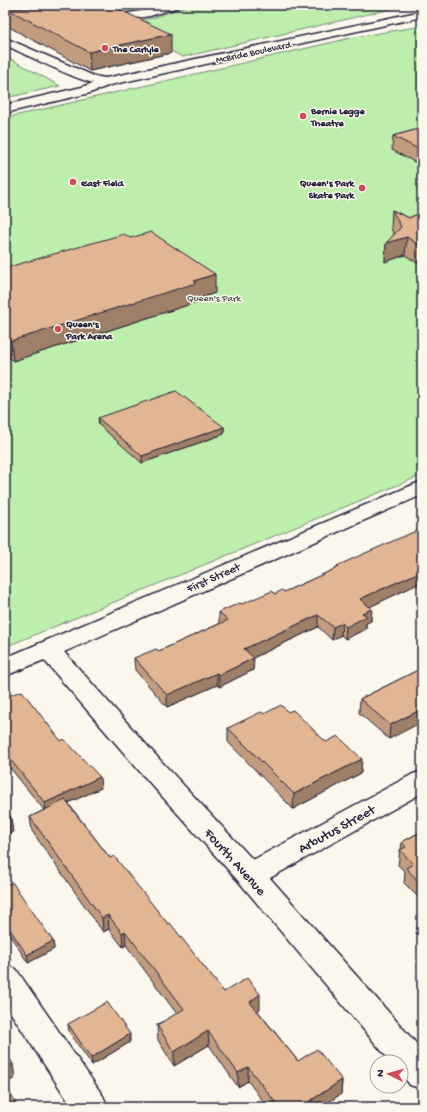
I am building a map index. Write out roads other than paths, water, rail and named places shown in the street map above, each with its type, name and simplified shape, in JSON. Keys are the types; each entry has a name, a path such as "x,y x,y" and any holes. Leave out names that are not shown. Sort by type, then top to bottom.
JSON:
{"street":[{"path":"91,21 134,16 174,5"},
{"name":"McBride Boulevard","path":"5,109 86,90 106,82 422,14"},
{"path":"369,26 422,19"},
{"path":"5,23 48,22"},
{"name":"McBride Boulevard","path":"86,90 113,88 345,36 422,24"},
{"path":"5,41 54,64 91,79 106,82"},
{"path":"54,64 86,90"},
{"name":"First Street","path":"5,668 422,487"},
{"name":"Fourth Avenue","path":"48,649 151,768 250,875 422,1074"},
{"name":"Arbutus Street","path":"250,875 422,781"},
{"path":"5,978 91,1107"}],"place":[{"name":"The Carlyle","path":"105,48"},
{"name":"Bernie Legge Theatre","path":"303,116"},
{"name":"East Field","path":"73,182"},
{"name":"Queen's Park Skate Park","path":"362,188"},
{"name":"Queen's Park Arena","path":"58,329"}],"park label":[{"name":"Queen's Park","path":"214,297"}]}
